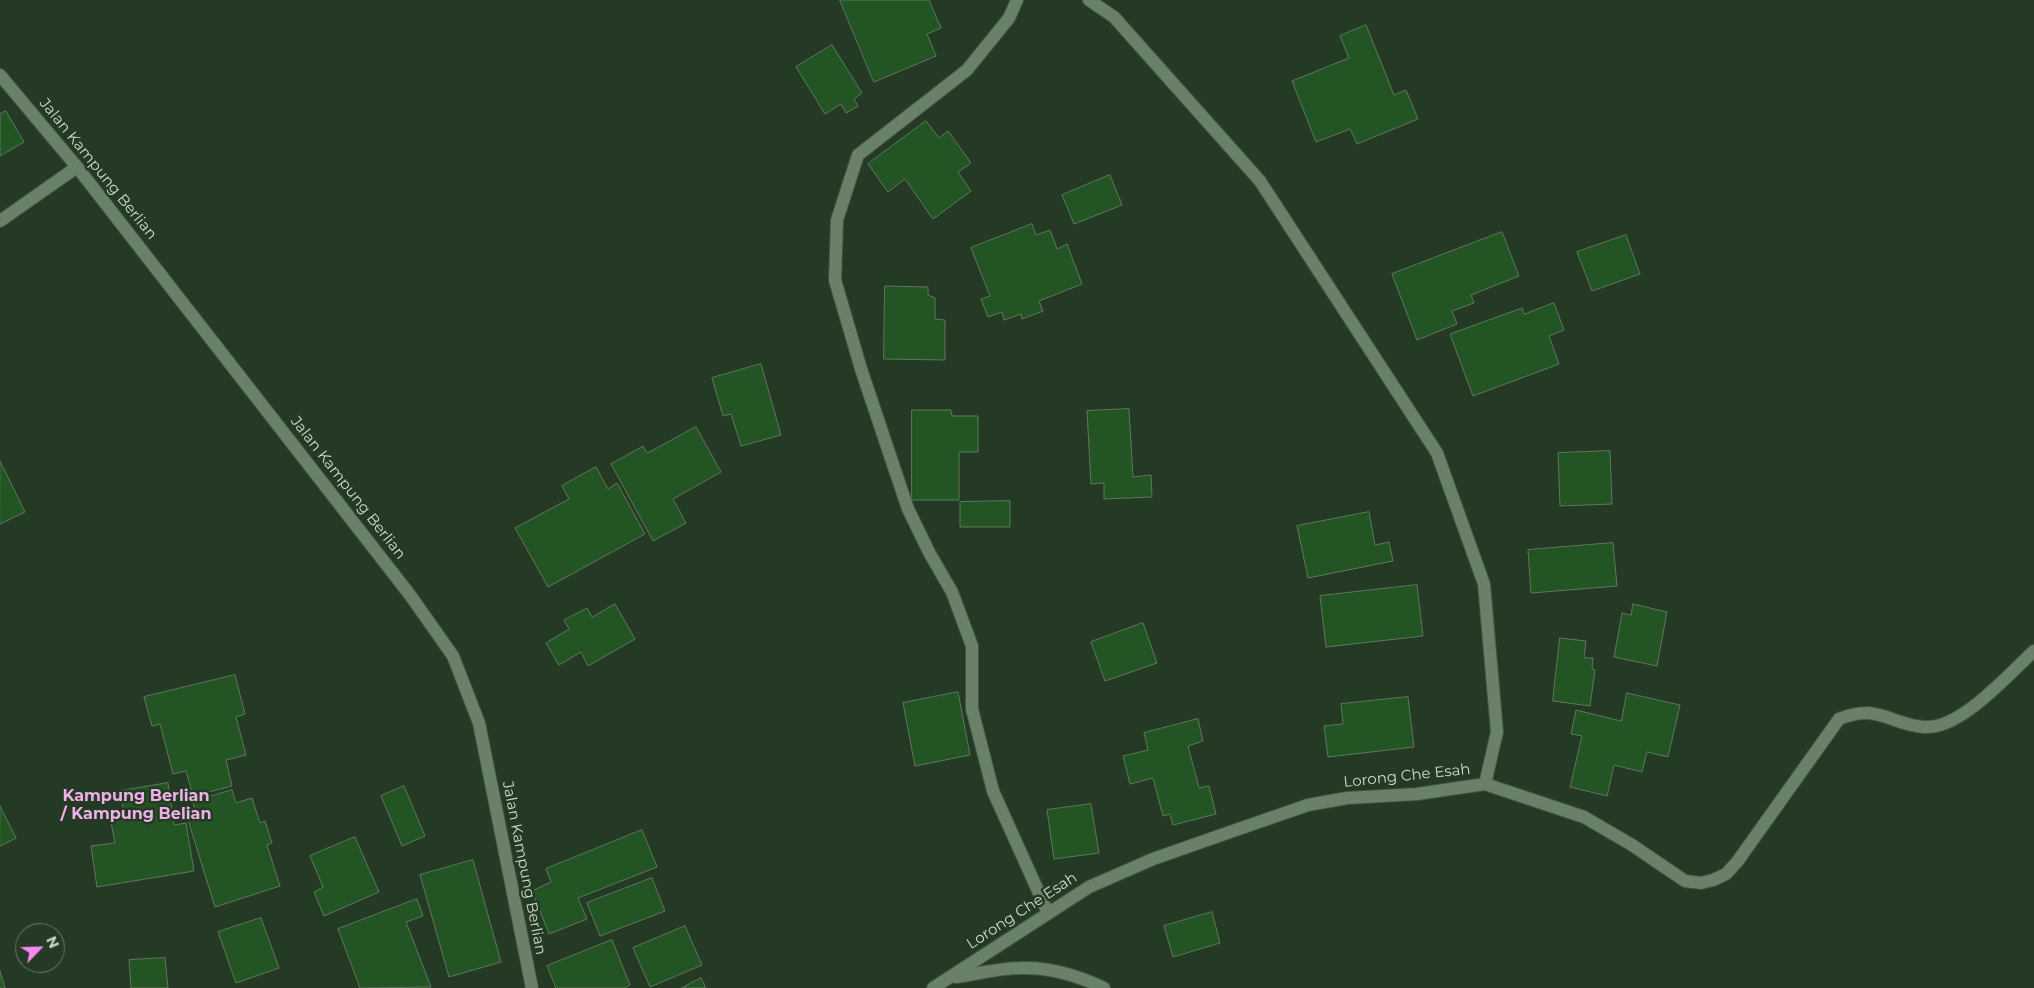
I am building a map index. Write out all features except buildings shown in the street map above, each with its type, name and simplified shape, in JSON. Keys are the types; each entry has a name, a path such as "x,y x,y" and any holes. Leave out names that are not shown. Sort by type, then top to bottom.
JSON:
{"street":[{"path":"1017,0 1009,18 967,70 858,155 838,220 835,280 861,369 908,509 930,554 952,592 972,646 972,709 993,791 1048,913"},
{"path":"1089,0 1114,17 1260,181 1437,453 1484,584 1497,732 1485,784"},
{"name":"Jalan Kampung Berlian","path":"0,75 77,167 404,587 453,656 479,723 532,988"},
{"path":"0,221 77,167"},
{"name":"Lorong Che Esah","path":"933,988 1089,887 1153,859 1308,805 1347,798 1417,794 1485,784 1584,817 1632,845 1685,881 1701,883 1726,874 1737,862 1839,719 1855,713 1872,712 1923,727 1941,726 1959,718 2034,651"},
{"path":"951,977 1022,968 1058,972 1086,979 1104,988"}],"district":[{"name":"Kampung Berlian / Kampung Belian","path":"136,805"}]}
